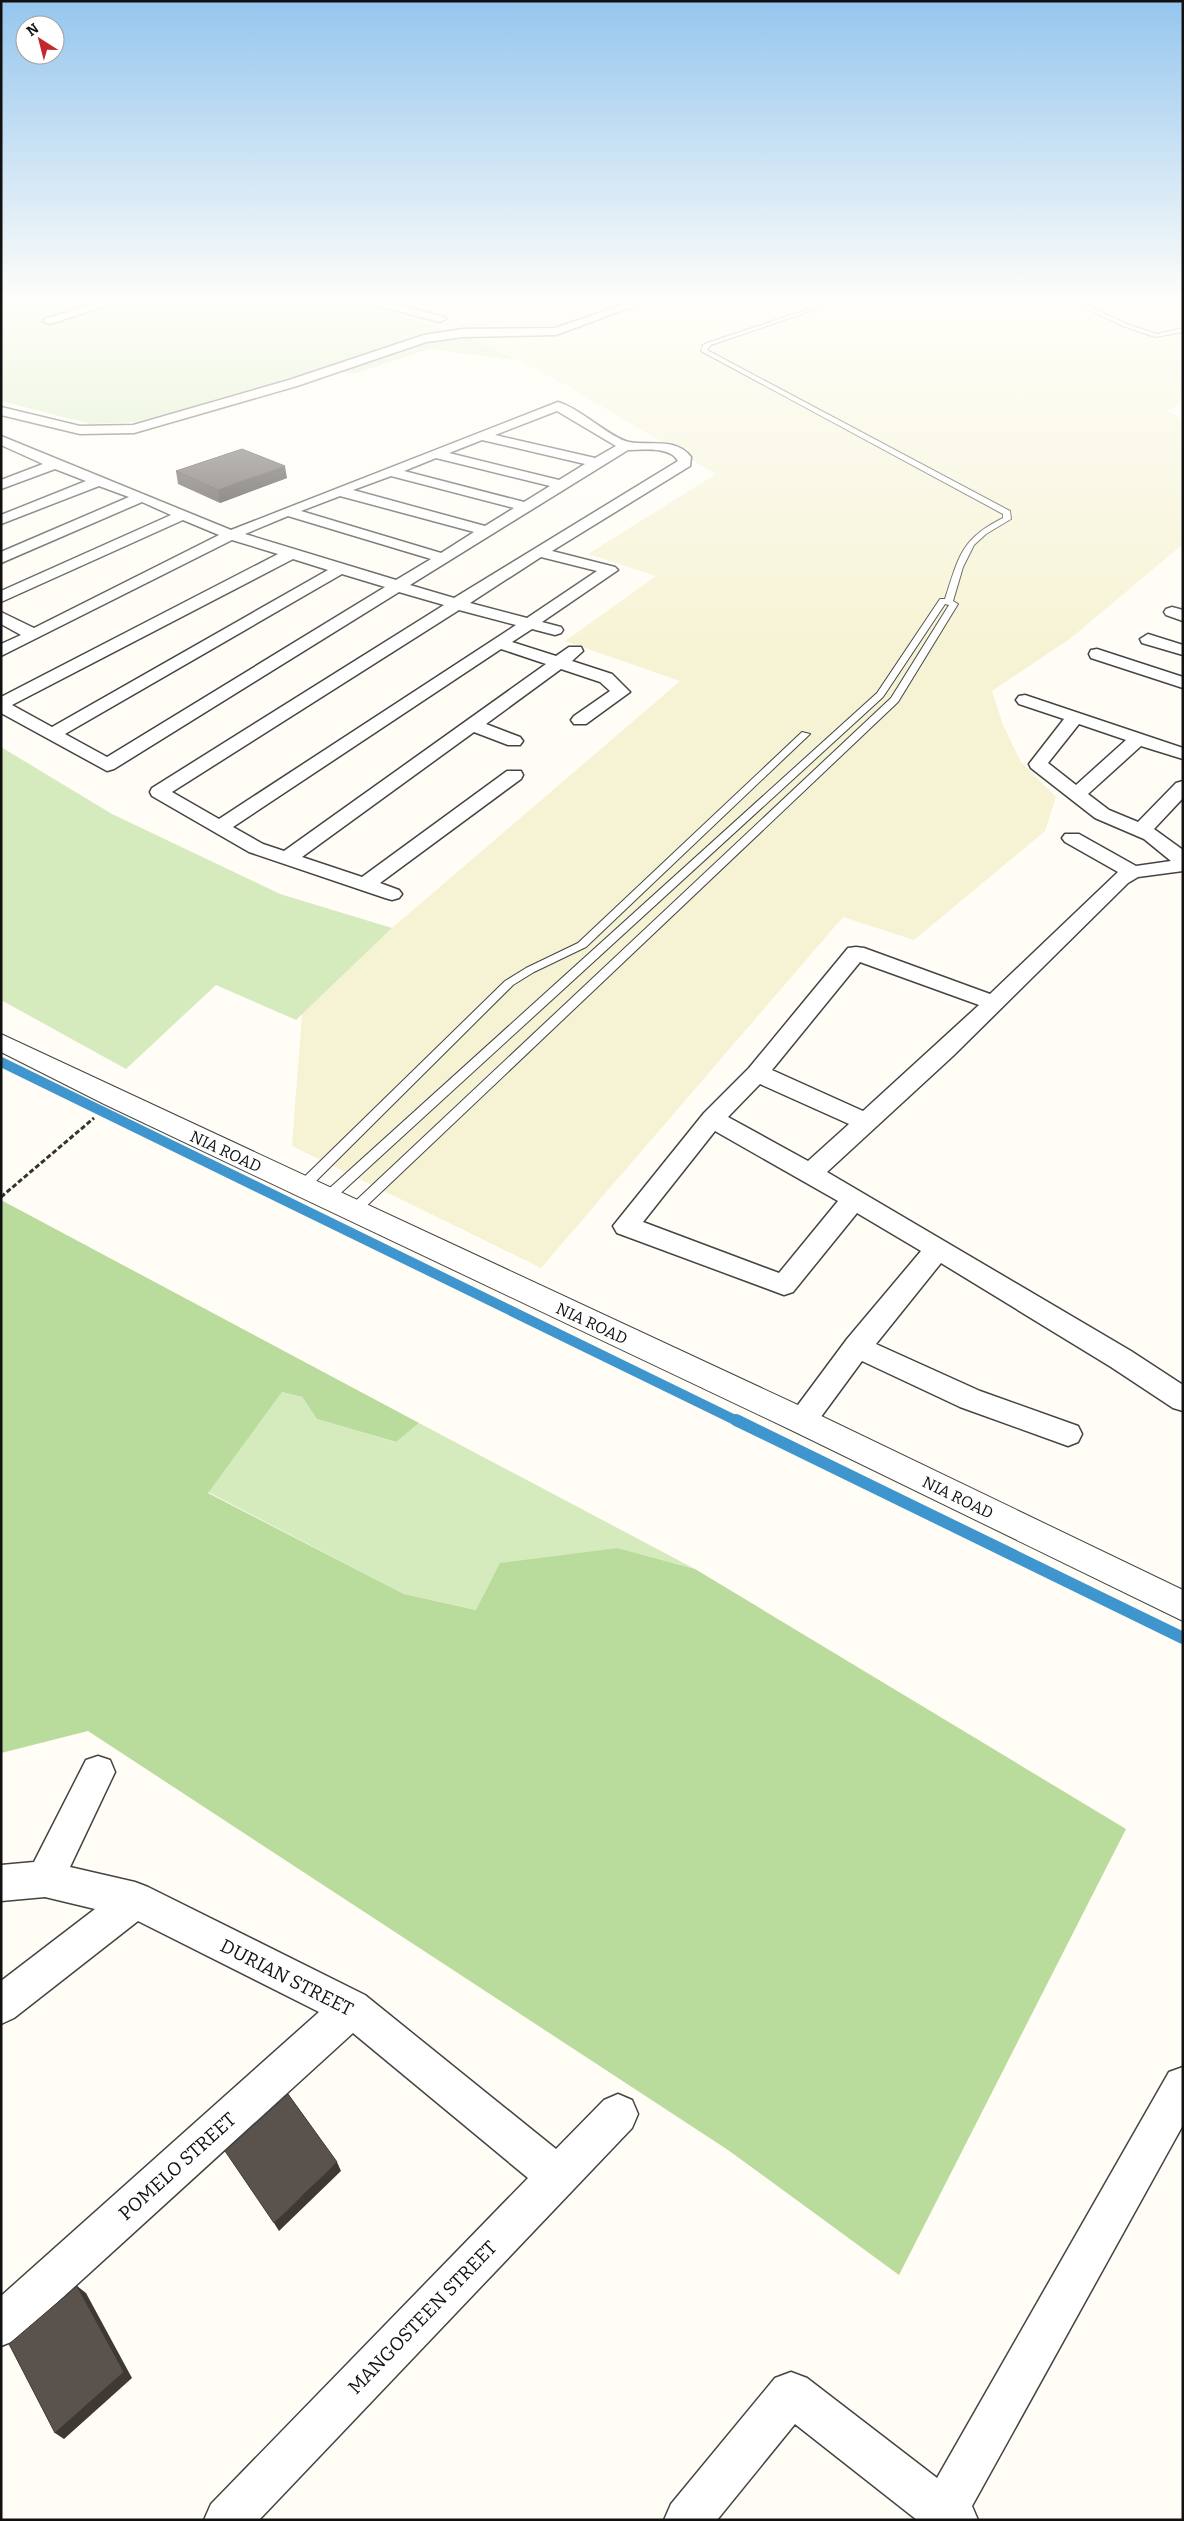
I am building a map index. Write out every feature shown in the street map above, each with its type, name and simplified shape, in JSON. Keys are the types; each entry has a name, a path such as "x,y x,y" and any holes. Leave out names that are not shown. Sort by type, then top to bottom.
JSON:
{"street":[{"path":"41,421 80,430 134,429 163,421"},
{"path":"1,651 231,535 287,510 521,421"},
{"path":"392,894 256,848 159,792 539,552 686,463 684,457 671,449 625,446 583,421"},
{"path":"482,436 597,463"},
{"path":"1,440 16,448 142,497 231,535 456,604 530,622 554,630"},
{"path":"1,705 107,765 399,587 625,446"},
{"path":"1,453 16,448"},
{"path":"436,454 561,485"},
{"path":"1,485 55,464"},
{"path":"389,471 526,507"},
{"path":"1,520 98,481"},
{"path":"339,491 486,532"},
{"path":"1,558 142,497"},
{"path":"287,510 443,558"},
{"path":"1,597 182,514"},
{"path":"220,827 610,570 539,552"},
{"path":"1,705 292,553"},
{"path":"53,734 342,568"},
{"path":"1,617 34,635"},
{"path":"1148,639 1183,650"},
{"path":"498,643 606,678 621,692 580,720"},
{"path":"287,858 574,652"},
{"path":"1097,654 1183,682"},
{"path":"1025,700 1183,754"},
{"path":"1075,718 1038,764 1102,814 1151,835 1183,860"},
{"path":"472,725 514,741"},
{"path":"1076,795 1138,739"},
{"path":"365,885 514,775"},
{"path":"1141,831 1183,788"},
{"path":"1072,838 1133,872"},
{"path":"810,1173 994,1003 1121,880 1133,872 1183,865"},
{"path":"854,1199 784,1285 626,1226 712,1120 757,1073 856,953 994,1003"},
{"name":"NIA ROAD","path":"1,1042 113,1098 802,1421 1183,1606"},
{"path":"757,1073 866,1122"},
{"path":"712,1120 854,1199 1121,1359 1183,1400"},
{"path":"802,1421 857,1347 938,1249"},
{"path":"857,1347 970,1399 1068,1434"},
{"path":"45,1879 98,1772"},
{"name":"DURIAN STREET","path":"1,1883 45,1879 135,1900 352,2008 558,2176"},
{"path":"1,2005 135,1900"},
{"name":"POMELO STREET","path":"1,2324 352,2008"},
{"path":"687,2520 790,2394 949,2516 1183,2086"},
{"name":"MANGOSTEEN STREET","path":"227,2520 618,2114"}],"lane":[{"path":"835,421 1007,513 1007,518 977,537 972,543 964,556 949,601"},
{"path":"315,1192 551,995 880,695 943,601 949,601 954,604 895,700 353,1211"},
{"path":"315,1192 509,982 582,945 805,734"},
{"path":"745,818 763,824"},
{"path":"551,995 573,1004"}],"path":[{"path":"1,1197 97,1116"}],"shaded area":[{"path":"626,421 1183,421 1183,544 1071,638 992,691 1003,725 1021,762 1056,797 1045,831 914,940 843,917 541,1268 292,1146 302,1014 392,928 680,681 565,641 656,576 588,554 716,474"}],"green space":[{"path":"78,421 141,421 136,422 91,424"},
{"path":"1,747 112,814 280,894 392,928 296,1020 216,985 126,1069 1,1000"},
{"path":"1,1200 419,1423 396,1442 317,1419 302,1397 282,1392 208,1493 404,1594 476,1610 500,1563 618,1548 695,1569 1126,1829 899,2275 728,2150 88,1731 1,1753"},
{"path":"282,1392 302,1397 317,1419 395,1442 419,1423 695,1569 618,1548 477,1610 404,1594 208,1492"}],"building":[{"path":"242,449 285,466 218,490 176,471"},
{"path":"288,2094 337,2162 274,2223 225,2151"},
{"path":"77,2286 124,2372 55,2433 9,2344"}],"waterway":[{"path":"1,1062 739,1422"},
{"path":"736,1420 1183,1638"}]}
